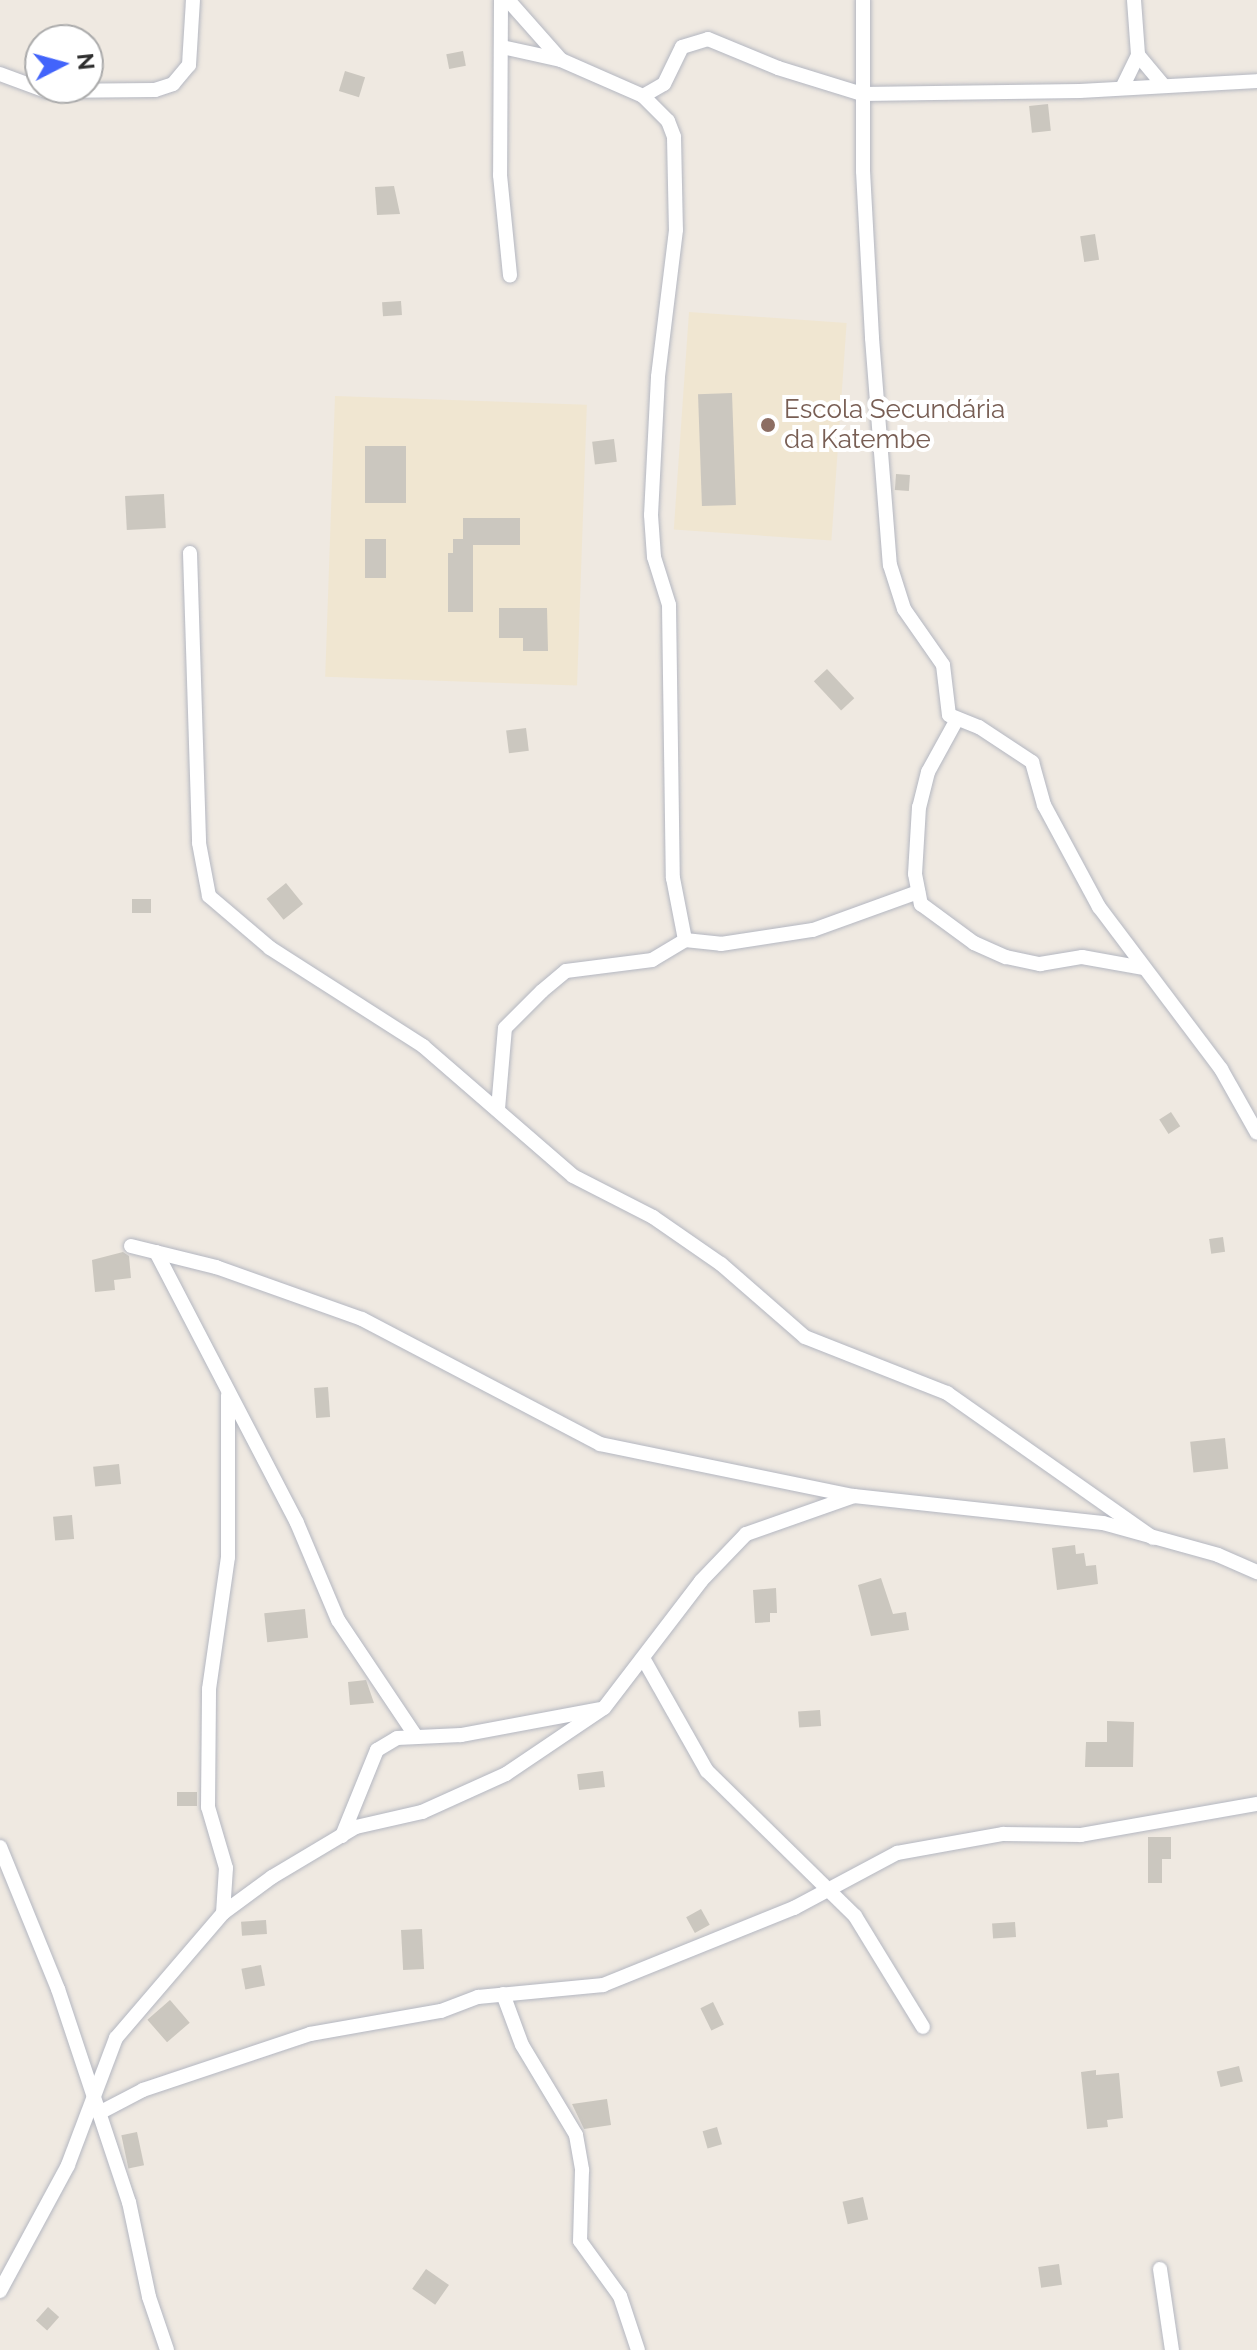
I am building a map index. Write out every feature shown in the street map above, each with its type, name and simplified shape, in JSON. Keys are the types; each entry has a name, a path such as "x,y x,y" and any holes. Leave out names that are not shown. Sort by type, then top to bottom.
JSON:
{"street":[{"path":"0,74 46,91 155,90 173,84 189,65 193,0"},
{"path":"501,0 500,175 510,276"},
{"path":"508,0 561,60"},
{"path":"863,0 862,94 872,338 890,565 904,609 943,665 949,715 956,721 979,727 1032,762 1044,805 1099,907 1221,1069 1257,1133"},
{"path":"1122,88 1138,55 1134,0"},
{"path":"643,96 664,84 682,47 708,39 778,68 862,94 1122,88 1257,81"},
{"path":"502,47 561,60 643,96 668,121 674,137 676,230 658,377 651,515 654,557 669,605 673,878 685,940"},
{"path":"1138,55 1164,86"},
{"path":"190,553 199,843 209,896 270,948 423,1046 573,1176 653,1217 721,1264 805,1337 947,1393 1153,1538"},
{"path":"956,721 928,772 919,807 915,852 921,904 941,922 1006,957 1040,964 1082,957 1144,968"},
{"path":"498,1109 505,1028 566,971 652,960 685,940 721,944 813,930 918,892"},
{"path":"131,1246 216,1267 362,1319 509,1399 568,1423 600,1444 854,1496 1056,1515 1218,1555 1257,1572"},
{"path":"156,1252 297,1523 338,1620 415,1735"},
{"path":"223,1913 226,1868 208,1807 209,1689 228,1557 228,1393"},
{"path":"0,2291 68,2165 92,2093 116,2038 223,1913 342,1836 422,1812 506,1774 604,1708 701,1581 746,1534 854,1496"},
{"path":"643,1658 707,1771 824,1889 855,1916 923,2027"},
{"path":"342,1836 377,1750 415,1735 461,1735 555,1713 604,1708"},
{"path":"99,2113 143,2090 310,2034 372,2026 503,1994 603,1985 794,1908 870,1864 926,1846 1003,1834 1081,1835 1257,1804"},
{"path":"0,1847 58,1989 129,2202 149,2297 167,2350"},
{"path":"503,1994 522,2045 576,2135 582,2170 580,2241 620,2296 638,2350"},
{"path":"1160,2269 1172,2350"}],"shaded area":[{"name":"Escola Secundária da Katembe","path":"689,312 847,323 831,540 674,529"},
{"path":"335,396 587,405 577,686 325,677"}],"building":[{"path":"463,51 466,66 449,69 446,54"},
{"path":"345,71 365,77 359,97 339,91"},
{"path":"1048,104 1051,131 1032,133 1029,106"},
{"path":"394,186 400,214 377,215 375,187"},
{"path":"1095,234 1099,260 1084,262 1080,236"},
{"path":"401,301 402,315 383,316 382,302"},
{"path":"732,393 736,505 702,506 698,394"},
{"path":"614,439 617,462 595,465 592,442"},
{"path":"365,446 406,446 406,503 365,503"},
{"path":"896,474 910,475 909,491 895,490"},
{"path":"164,494 166,528 127,530 125,496"},
{"path":"463,518 520,518 520,545 473,545 473,612 448,612 448,553 453,553 453,539 463,539"},
{"path":"365,539 386,539 386,578 365,578"},
{"path":"499,608 547,608 548,651 523,651 523,638 499,638"},
{"path":"827,669 854,698 841,711 814,681"},
{"path":"526,728 529,751 509,753 506,730"},
{"path":"286,883 303,904 284,920 267,899"},
{"path":"132,899 151,899 151,913 132,913"},
{"path":"1171,1112 1180,1126 1169,1134 1159,1120"},
{"path":"1223,1237 1225,1252 1211,1254 1209,1239"},
{"path":"123,1252 129,1256 131,1278 114,1280 115,1290 95,1292 92,1260"},
{"path":"328,1387 330,1417 316,1418 314,1388"},
{"path":"1225,1438 1228,1469 1193,1472 1190,1442"},
{"path":"119,1464 121,1484 95,1487 93,1467"},
{"path":"72,1515 74,1539 55,1541 53,1517"},
{"path":"1075,1545 1076,1554 1084,1553 1086,1566 1096,1565 1098,1584 1057,1590 1052,1548"},
{"path":"881,1578 893,1614 906,1612 909,1630 871,1636 858,1585"},
{"path":"776,1588 777,1613 770,1613 770,1622 755,1623 753,1590"},
{"path":"305,1609 308,1638 267,1642 264,1613"},
{"path":"366,1680 374,1703 350,1705 348,1682"},
{"path":"820,1710 821,1726 799,1727 798,1712"},
{"path":"1107,1721 1134,1722 1133,1767 1085,1767 1086,1742 1107,1742"},
{"path":"603,1771 605,1787 579,1790 577,1774"},
{"path":"177,1792 197,1792 197,1806 177,1806"},
{"path":"1148,1837 1171,1837 1171,1859 1162,1859 1162,1883 1148,1883"},
{"path":"701,1909 710,1925 695,1933 686,1917"},
{"path":"266,1920 267,1934 242,1936 241,1922"},
{"path":"1015,1922 1016,1937 993,1939 992,1924"},
{"path":"422,1929 424,1969 403,1970 401,1930"},
{"path":"261,1965 265,1986 245,1989 241,1969"},
{"path":"170,2000 190,2023 167,2042 147,2020"},
{"path":"713,2002 724,2024 711,2031 700,2008"},
{"path":"1239,2066 1243,2082 1221,2087 1217,2072"},
{"path":"1096,2070 1096,2075 1119,2073 1123,2118 1107,2120 1108,2127 1087,2129 1081,2072"},
{"path":"607,2099 611,2125 584,2129 572,2104"},
{"path":"717,2127 722,2144 708,2148 703,2131"},
{"path":"137,2132 144,2165 128,2169 121,2135"},
{"path":"863,2197 868,2219 848,2224 843,2202"},
{"path":"1059,2264 1062,2285 1041,2288 1038,2267"},
{"path":"426,2269 449,2285 435,2305 412,2289"},
{"path":"48,2307 59,2317 47,2330 36,2320"}],"place":[{"name":"Escola Secundária da Katembe","path":"768,425"}]}
